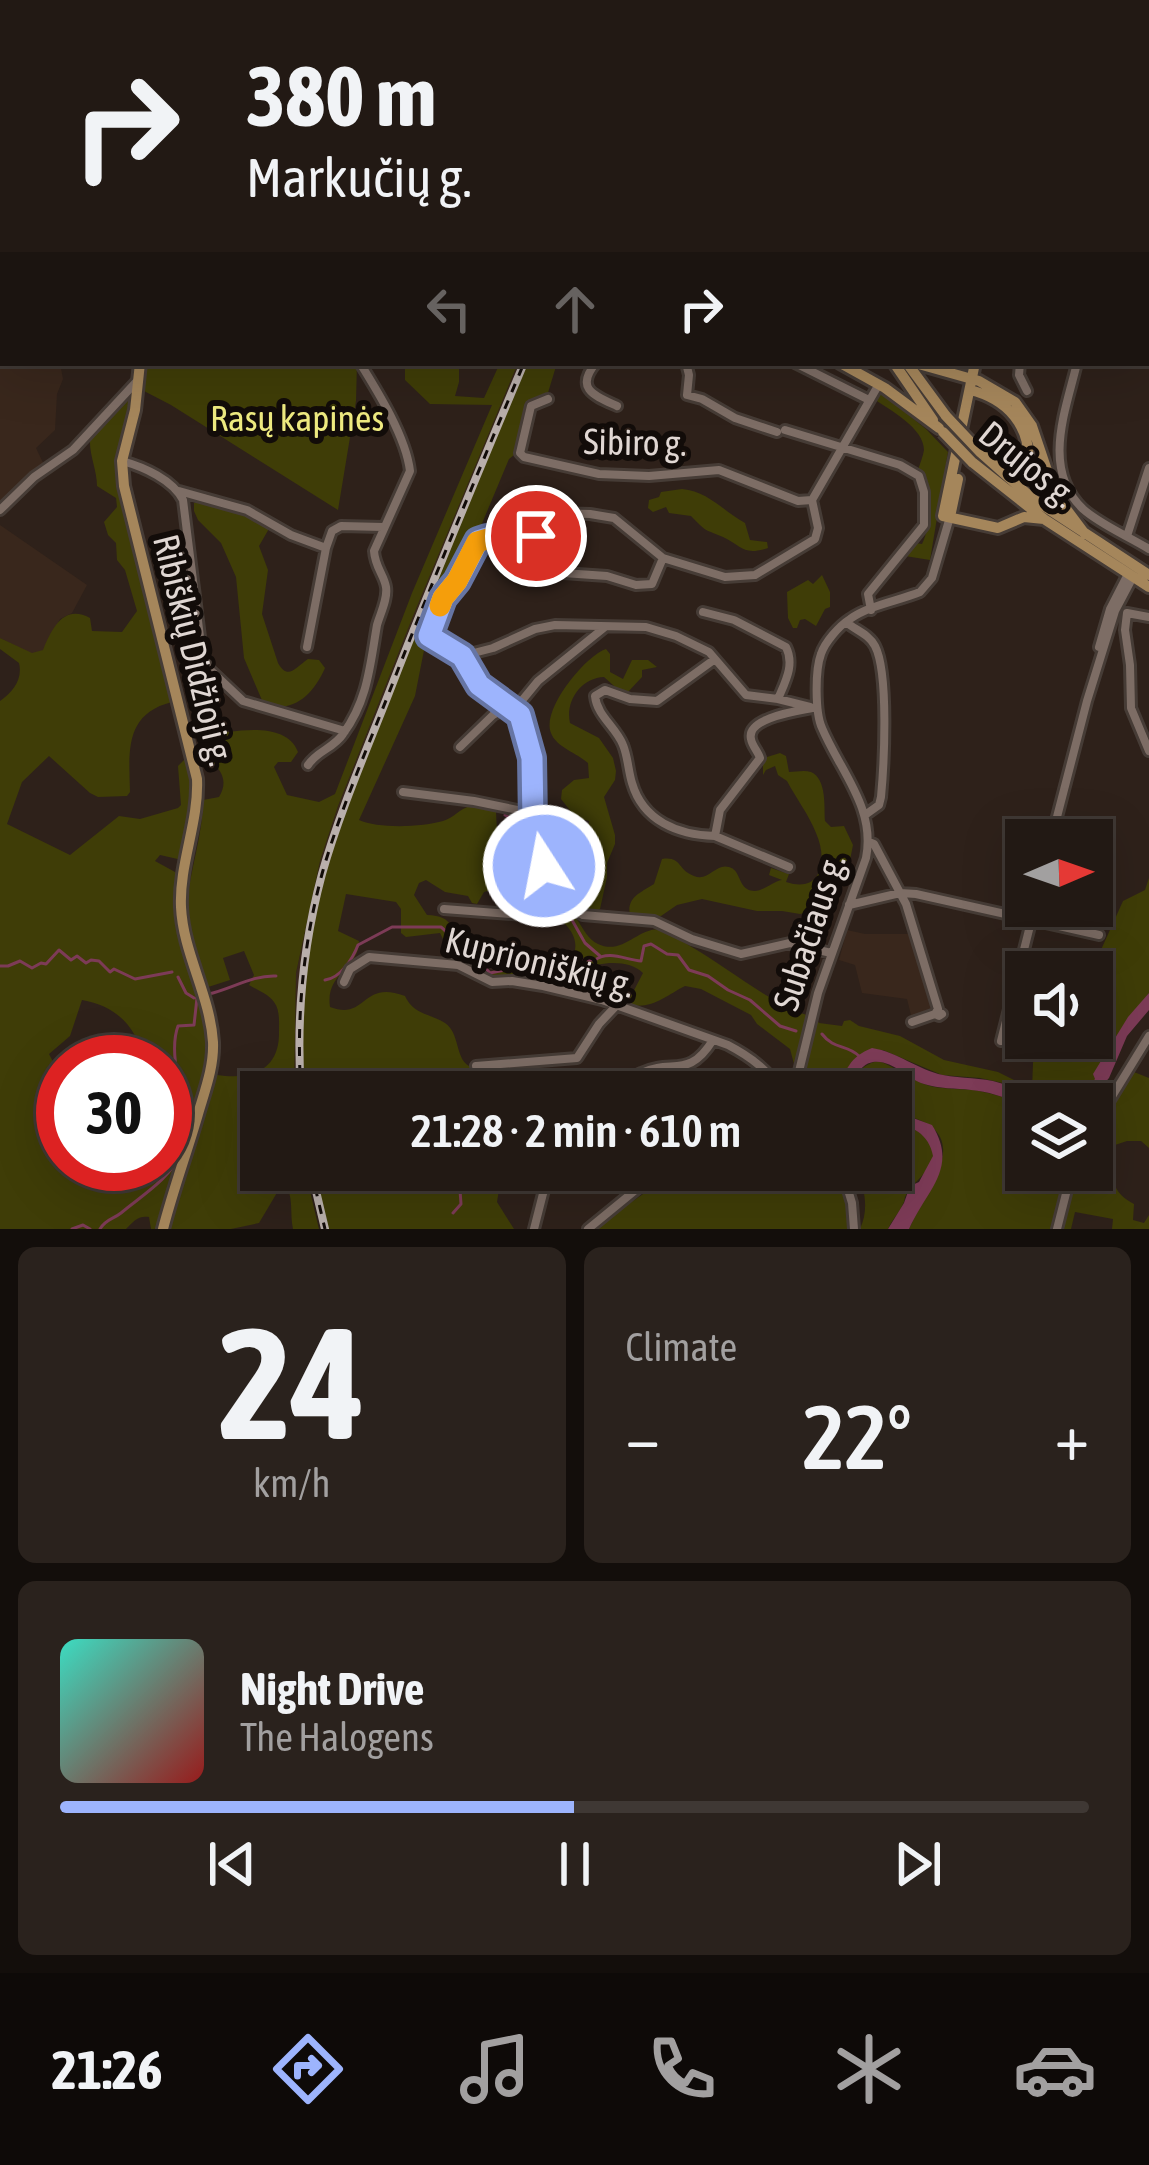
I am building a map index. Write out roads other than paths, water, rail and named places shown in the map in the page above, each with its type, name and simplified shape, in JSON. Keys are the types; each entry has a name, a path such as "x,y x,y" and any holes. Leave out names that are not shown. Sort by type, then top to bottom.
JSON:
{"main road":[{"name":"Ribiškių Didžioji g.","path":"140,366 122,461 124,486 196,773 196,809 181,909 213,1040 208,1083 164,1229"},
{"path":"845,366 941,430"},
{"name":"Drujos g.","path":"904,366 998,484 1044,519 1132,572 1149,575"},
{"name":"Drujos g.","path":"904,366 941,430 1085,534 1149,587"},
{"path":"907,366 1006,395 1022,411 1037,439 1054,494 1085,534"},
{"path":"978,366 947,516 1003,528 1021,518 1044,519"},
{"path":"974,385 1010,409 1028,450 1024,471 1011,473 994,467"},
{"path":"988,525 1003,524 1010,515 1010,505 998,484"}],"street":[{"path":"308,764 336,743 367,690 386,591 374,558 376,545 410,466 362,366"},
{"path":"594,366 587,377 588,388 594,396 617,406"},
{"path":"687,366 687,395 735,418 843,448 919,476 924,525 868,594 871,610"},
{"path":"801,366 869,400"},
{"path":"1020,366 1018,375 1027,391"},
{"path":"1076,366 1059,438 1059,462 1082,507 1149,549"},
{"path":"535,539 553,513 601,515 614,518 663,558 719,576 755,575 815,539 818,525 812,500 878,384"},
{"path":"0,510 34,477 74,450 131,393"},
{"name":"Sibiro g.","path":"548,399 531,406 521,456 598,474 649,476 718,470 798,501 812,500"},
{"path":"122,461 179,491 247,510 326,548"},
{"path":"1127,536 1149,468"},
{"path":"179,491 207,667 243,701 345,731"},
{"path":"865,815 879,806 881,797 882,682 872,641 846,622 925,588 932,578 947,516"},
{"path":"307,646 326,548 336,527 385,526"},
{"path":"548,899 541,841 532,813 532,758 520,715 479,685 462,656 429,636 443,598 478,541 487,538 557,541 558,568 568,574 647,585 656,579 663,558"},
{"path":"1087,701 1132,572"},
{"path":"1057,819 1110,609 1132,572"},
{"path":"1115,611 1149,617"},
{"path":"703,612 734,620 788,649 790,670 778,699"},
{"path":"1126,614 1131,708 1149,751"},
{"name":"Subačiaus g.","path":"799,1071 818,993 869,842 865,815 815,708 821,653 846,622"},
{"path":"462,656 546,626 661,630 709,652 743,693 815,708"},
{"path":"460,747 606,626"},
{"path":"715,659 657,700 630,699 605,690 594,700 622,740 633,786 659,821 679,832 715,836 789,867"},
{"path":"715,836 720,810 760,758 751,731 781,713 815,708"},
{"path":"403,792 532,813"},
{"path":"541,841 554,847 560,857 560,895 583,915 654,921 741,954 790,943 831,953"},
{"path":"869,842 906,904 937,1011 912,1022"},
{"path":"848,905 900,893 1005,913"},
{"path":"444,909 524,915 560,895"},
{"path":"1001,1041 1029,927"},
{"path":"1067,927 1099,934"},
{"name":"Kuprioniškių g.","path":"344,982 350,969 369,957 467,967 493,982 543,986 616,1006 713,1040 747,1055 766,1071"},
{"path":"476,1066 577,1058 616,1006"},
{"path":"1113,1095 1149,1036"},
{"path":"653,1071 689,1065 713,1040"},
{"path":"534,1229 544,1191"},
{"path":"589,1229 635,1191"},
{"path":"849,1191 854,1229"},
{"path":"1057,1229 1067,1191"}],"waterway":[{"path":"505,815 526,828"},
{"path":"546,848 555,870 553,891"},
{"path":"557,901 559,910 600,956"},
{"path":"325,980 341,971 358,945 392,927 441,927 490,973 515,968 540,972"},
{"path":"551,975 564,976 584,960 606,956 641,961 644,946 651,944 678,955 689,970 708,976 750,1000 780,1026 796,1031"},
{"path":"0,966 20,961 32,968 46,964 59,950 71,960 77,956 86,963 99,961 110,972 114,969 135,979 172,972"},
{"path":"209,994 276,976"},
{"path":"178,977 194,998"},
{"path":"100,1229 162,1179 180,1154 184,1123 175,1040 178,1026 194,1025 197,998"},
{"path":"822,1034 859,1056"},
{"path":"453,1213 461,1204 460,1191"},
{"path":"72,1229 83,1225 90,1229"}],"railway":[{"path":"301,1071 302,982 329,850 523,366"},
{"path":"316,1191 325,1229"}],"park label":[{"name":"Rasų kapinės","path":"297,418"}]}
